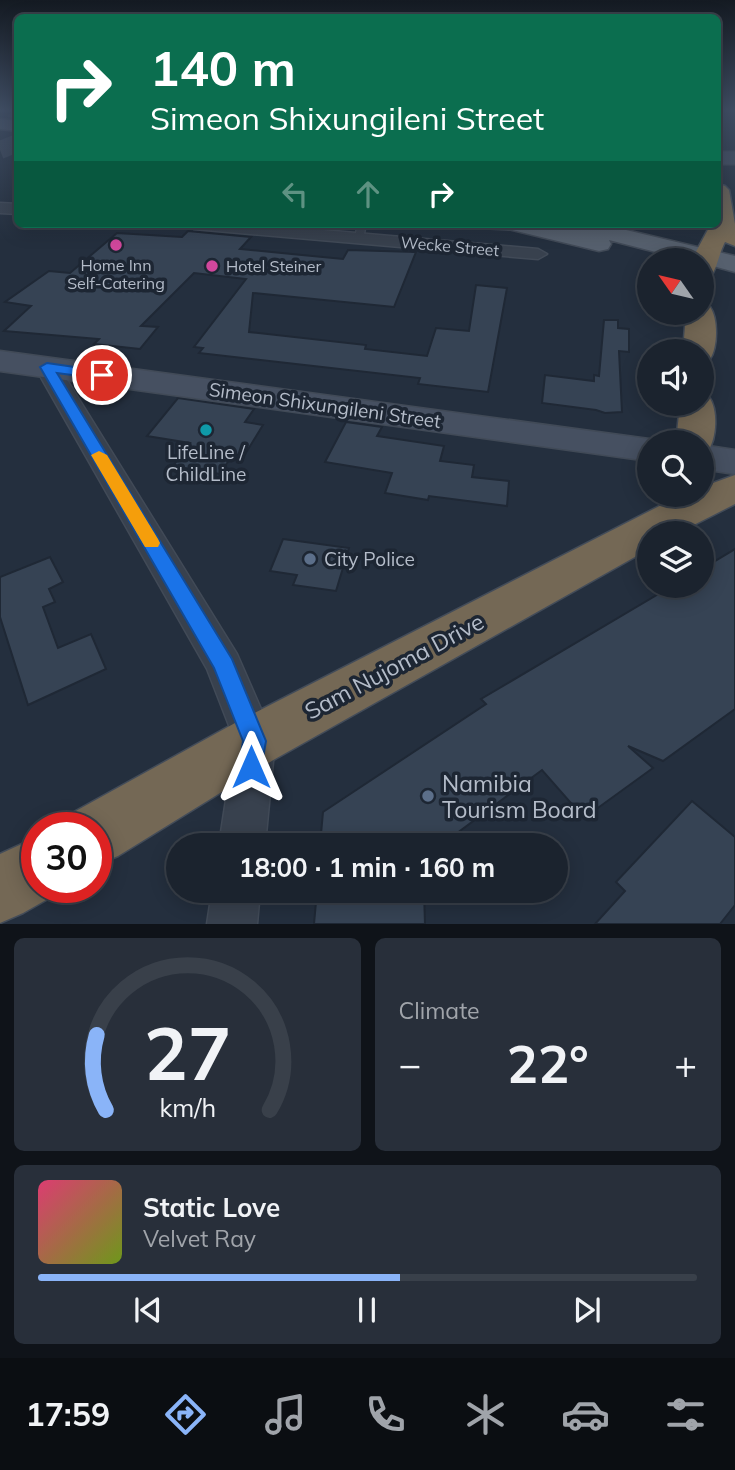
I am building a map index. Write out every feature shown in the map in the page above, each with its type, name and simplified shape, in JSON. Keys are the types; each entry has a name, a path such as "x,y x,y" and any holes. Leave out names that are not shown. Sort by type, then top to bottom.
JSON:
{"highway":[{"path":"714,253 731,233 721,200"},
{"name":"Sam Nujoma Drive","path":"112,825 254,741 689,507"},
{"path":"0,890 21,878"}],"main road":[{"path":"532,228 637,255"},
{"path":"584,228 647,248"},
{"path":"714,265 735,264"},
{"path":"714,271 735,280"}],"street":[{"name":"Wecke Street","path":"293,228 361,231 538,254"},
{"name":"Simeon Shixungileni Street","path":"0,361 637,448"},
{"path":"47,367 224,665 254,741 243,833"},
{"path":"714,459 735,462"},
{"path":"232,924 235,903"}],"building":[{"path":"188,231 251,237 240,249 343,259 348,250 416,252 394,307 253,293 249,332 366,345 365,349 427,356 436,328 469,331 476,285 507,288 488,392 418,384 420,378 199,353 203,348 194,347 246,279 194,273 141,326 158,327 140,349 94,344 99,339 4,331 31,306 5,302 49,271 70,273 117,233 182,237"},
{"path":"604,320 618,320 618,328 629,329 629,352 619,351 622,412 605,413 542,403 545,375 594,381 594,375 599,376"},
{"name":"LifeLine / ChildLine","path":"178,398 254,409 245,422 263,425 244,456 233,454 220,474 173,466 190,443 147,436"},
{"path":"346,422 382,427 377,436 444,446 440,461 474,465 472,477 509,481 507,506 429,496 428,500 385,493 392,473 325,462"},
{"name":"City Police","path":"283,539 349,548 336,591 293,585 297,575 270,571"},
{"path":"735,549 735,709 663,761 628,746 653,768 584,818 542,770 457,833 321,833 323,812 486,704 481,699 652,598 714,598 714,562"},
{"path":"50,557 63,582 49,589 55,602 43,607 58,648 91,634 106,669 28,705 0,617 0,577"},
{"path":"692,801 735,837 735,905 720,924 595,924 625,891 616,882"},
{"path":"316,903 424,903 425,924 314,924"}],"slow traffic":[{"path":"99,455 151,543"}],"place":[{"name":"Home Inn Self-Catering","path":"116,245"},
{"name":"Hotel Steiner","path":"212,266"},
{"name":"LifeLine / ChildLine","path":"206,430"},
{"name":"City Police","path":"310,559"},
{"name":"Namibia Tourism Board","path":"428,796"}],"route":[{"path":"102,375 47,367 224,665 254,741 251,767"}]}
